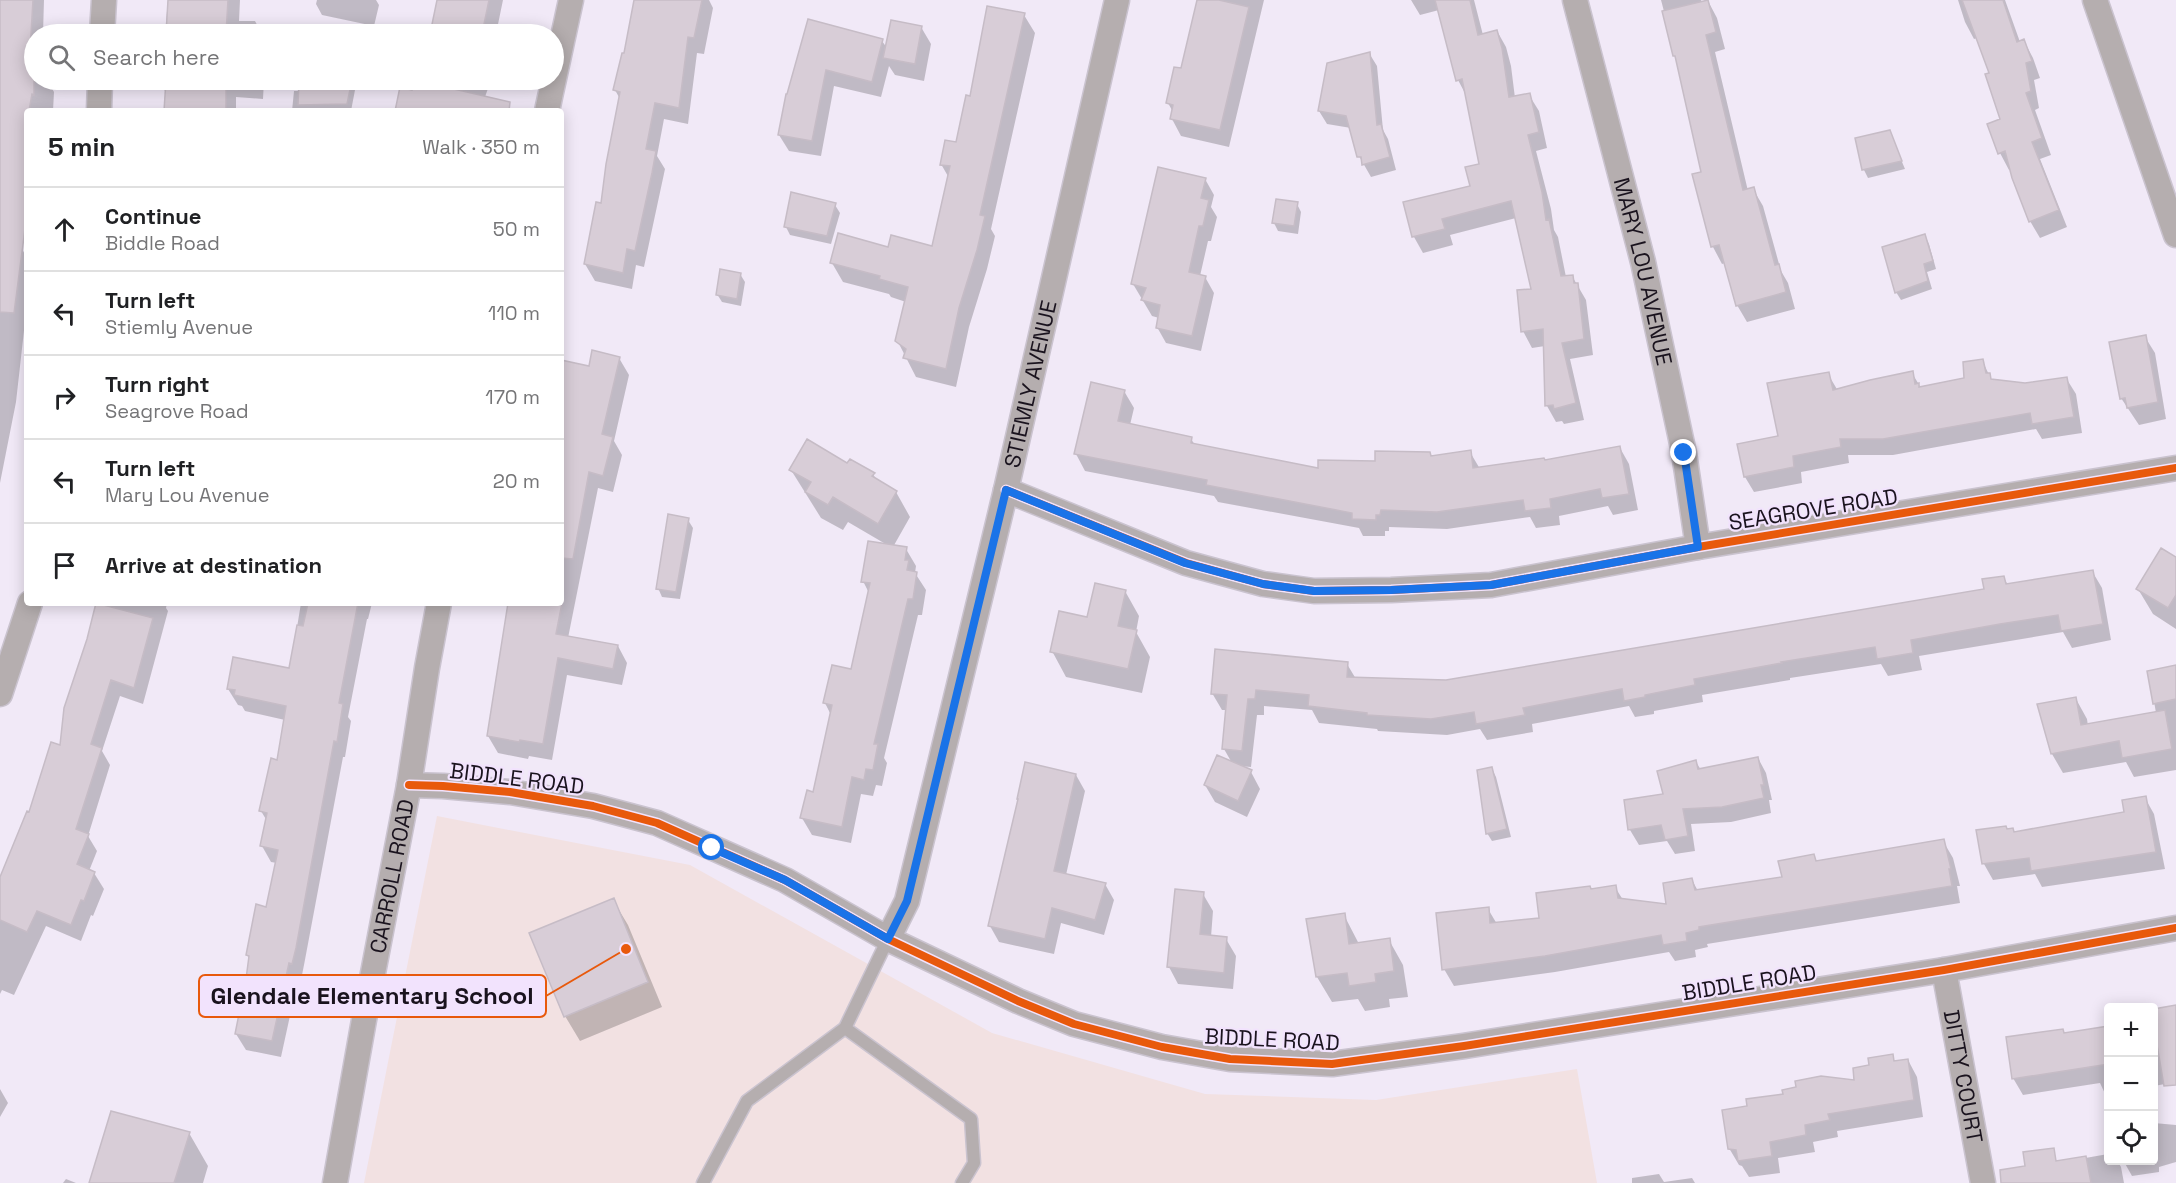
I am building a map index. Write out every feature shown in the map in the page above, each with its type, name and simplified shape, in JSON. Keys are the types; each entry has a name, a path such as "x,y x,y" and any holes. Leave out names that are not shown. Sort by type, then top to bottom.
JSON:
{"street":[{"path":"103,24 104,0"},
{"path":"564,32 571,0"},
{"name":"STIEMLY AVENUE","path":"888,939 907,901 1006,490 1117,0"},
{"name":"MARY LOU AVENUE","path":"1575,0 1646,273 1684,453 1698,547"},
{"path":"2095,0 2176,235"},
{"path":"99,108 100,90"},
{"path":"548,108 552,90"},
{"name":"SEAGROVE ROAD","path":"1006,490 1185,563 1263,584 1314,591 1391,590 1491,585 1698,547 2176,468"},
{"path":"0,694 29,606"},
{"name":"CARROLL ROAD","path":"335,1183 409,785 438,606"},
{"name":"BIDDLE ROAD","path":"409,785 510,792 593,806 657,823 785,880 888,939 1074,1024 1162,1047 1230,1059 1332,1064 1464,1046 1944,970 2176,928"},
{"name":"DITTY COURT","path":"1944,970 1983,1183"}],"lane":[{"path":"703,1183 747,1101 845,1028 888,939"},
{"path":"845,1028 972,1119 974,1163 962,1183"}],"shaded area":[{"path":"437,816 690,865 992,1033 1205,1094 1376,1100 1577,1069 1597,1183 364,1183"}],"building":[{"path":"0,0 33,0 32,24 24,24 24,90 34,90 34,95 32,94 30,108 24,108 24,237 14,313 0,312"},
{"path":"168,0 228,0 227,24 167,24"},
{"path":"437,0 489,0 484,24 432,24"},
{"path":"634,0 702,0 694,38 688,37 679,108 655,103 646,149 656,151 652,173 635,251 627,249 623,273 584,264 596,202 601,203 620,92 613,90 622,53 624,53"},
{"path":"1197,0 1219,0 1249,7 1220,130 1170,119 1173,105 1166,103 1174,67 1181,68"},
{"path":"1435,0 1470,0 1478,35 1497,30 1509,97 1530,93 1539,132 1528,135 1542,192 1546,220 1549,219 1561,276 1573,275 1574,283 1578,283 1584,339 1562,343 1576,403 1554,409 1553,405 1545,406 1543,329 1521,332 1517,290 1531,289 1511,201 1442,219 1445,229 1412,237 1403,202 1470,186 1465,167 1479,164 1462,79 1456,81"},
{"path":"1708,0 1716,32 1706,35 1743,190 1754,187 1775,265 1779,264 1786,292 1736,306 1719,245 1711,247 1692,174 1701,172 1675,56 1673,56 1662,11"},
{"path":"1962,0 2003,0 2017,42 2024,39 2032,61 2026,63 2031,91 2026,93 2042,138 2032,142 2059,210 2029,222 2012,178 2005,151 1998,154 1987,124 2000,119 1985,74 1989,73"},
{"path":"987,6 1025,13 980,215 985,216 959,308 946,369 903,358 906,349 895,341 908,287 879,279 880,276 830,263 838,233 888,247 891,235 932,246 950,166 940,165 945,140 956,142 966,95 970,96"},
{"path":"808,19 883,39 872,82 826,70 812,141 778,135 786,94"},
{"path":"891,20 922,26 915,64 883,58"},
{"path":"1370,52 1377,125 1381,124 1390,157 1362,165 1361,157 1357,157 1346,116 1318,111 1327,63"},
{"path":"165,90 226,90 226,108 164,108"},
{"path":"299,90 350,90 347,104 298,105"},
{"path":"399,90 458,90 510,102 509,108 396,108"},
{"path":"1890,130 1902,161 1862,170 1855,138"},
{"path":"1158,167 1206,178 1201,198 1209,200 1203,226 1199,226 1189,272 1206,276 1192,336 1156,328 1160,305 1141,300 1146,288 1131,284"},
{"path":"791,192 836,203 827,236 784,227"},
{"path":"1276,199 1298,202 1294,226 1272,223"},
{"path":"1925,234 1933,261 1924,264 1928,281 1895,293 1882,247"},
{"path":"720,269 741,273 737,299 716,295"},
{"path":"2146,335 2158,402 2127,408 2125,398 2120,399 2109,342"},
{"path":"592,350 620,357 602,434 613,437 603,476 589,472 573,559 564,558 564,361 589,366"},
{"path":"1983,359 1986,373 1990,373 1991,379 2025,383 2067,377 2074,417 2032,424 2030,413 1883,439 1840,439 1841,447 1793,456 1794,467 1744,477 1737,444 1778,436 1767,383 1829,372 1833,390 1913,371 1915,384 1919,383 1919,387 1964,378 1963,362"},
{"path":"1091,382 1125,390 1118,421 1192,437 1191,443 1318,468 1318,460 1375,461 1375,451 1430,452 1431,456 1471,450 1473,468 1544,458 1545,460 1620,446 1629,494 1602,498 1600,489 1550,499 1551,508 1525,511 1523,500 1437,512 1381,510 1380,515 1376,515 1376,520 1352,519 1352,513 1206,485 1207,480 1074,454"},
{"path":"807,439 847,463 850,459 875,473 872,476 897,491 878,524 833,497 828,505 805,492 811,482 789,470"},
{"path":"668,514 689,518 676,592 656,589"},
{"path":"868,541 907,547 905,560 909,560 907,570 917,572 913,599 908,599 874,744 878,744 873,770 866,769 864,780 852,777 842,827 800,818 807,790 813,792 832,705 823,703 832,665 851,669 870,583 861,582"},
{"path":"2161,548 2176,557 2176,595 2168,608 2136,589"},
{"path":"2093,570 2103,624 2061,631 2058,615 2000,624 1911,640 1913,653 1877,659 1875,647 1781,662 1694,679 1695,685 1645,695 1645,697 1624,701 1622,689 1523,708 1525,715 1476,724 1474,712 1431,719 1367,715 1367,713 1308,706 1309,695 1256,690 1255,699 1248,699 1242,751 1222,749 1227,695 1211,694 1215,649 1348,662 1347,677 1446,680 1984,589 1982,579 2004,576 2006,584"},
{"path":"1095,583 1126,590 1118,626 1137,630 1128,669 1050,652 1059,611 1087,617"},
{"path":"95,606 107,606 153,618 134,688 111,680 91,744 102,748 76,829 89,834 77,864 95,872 84,901 81,900 71,925 37,911 27,932 0,920 0,877 27,811 29,812 51,742 60,745 64,708"},
{"path":"307,606 357,606 339,703 343,704 337,742 334,741 296,948 292,964 289,963 272,1041 235,1034 246,979 249,956 246,955 256,904 266,907 278,850 260,846 267,813 259,811 271,758 277,760 286,706 234,695 235,690 227,689 233,657 289,668 297,625 303,626"},
{"path":"508,606 561,606 556,634 618,645 613,669 558,658 543,744 487,736"},
{"path":"2176,665 2176,699 2153,704 2147,671"},
{"path":"2076,697 2081,725 2165,710 2172,749 2122,758 2119,741 2051,754 2037,704"},
{"path":"1217,755 1252,770 1238,801 1204,785"},
{"path":"1758,757 1764,785 1761,785 1764,798 1722,807 1683,809 1688,836 1665,840 1661,825 1628,830 1624,800 1663,794 1657,771 1696,760 1698,769"},
{"path":"1025,762 1076,774 1054,871 1106,883 1095,920 1052,908 1045,939 988,926"},
{"path":"1492,767 1507,829 1486,834 1477,770"},
{"path":"2146,796 2156,852 2031,871 2029,858 1982,864 1976,830 2006,826 2007,829 2013,828 2014,832 2124,812 2122,800"},
{"path":"1944,839 1951,869 1949,869 1952,886 1699,927 1699,930 1686,933 1687,941 1663,945 1661,935 1545,956 1442,970 1436,913 1489,907 1490,923 1539,918 1536,893 1590,886 1591,889 1616,885 1618,898 1666,904 1663,883 1692,878 1695,890 1782,877 1778,861 1814,854 1816,861"},
{"path":"1175,889 1204,892 1200,934 1227,937 1224,973 1167,967"},
{"path":"614,898 648,982 564,1017 529,933"},
{"path":"1345,913 1349,944 1390,938 1394,971 1375,974 1376,982 1349,986 1347,973 1316,977 1306,919"},
{"path":"2176,1005 2176,1085 2164,1086 2158,1051 2158,1008"},
{"path":"2104,1027 2104,1065 2012,1079 2006,1037 2063,1029 2064,1033"},
{"path":"1893,1054 1894,1061 1908,1059 1914,1100 1828,1114 1830,1120 1805,1125 1806,1135 1770,1142 1772,1156 1738,1161 1736,1150 1728,1149 1722,1110 1747,1106 1746,1099 1783,1094 1782,1090 1796,1087 1795,1081 1821,1076 1854,1080 1853,1068 1869,1065 1868,1058"},
{"path":"111,1111 190,1132 174,1183 89,1183"},
{"path":"2054,1148 2056,1161 2086,1156 2091,1183 2001,1183 2000,1170 2025,1166 2023,1152"}],"cycle path":[{"path":"1006,490 1186,563 1263,584 1314,591 1391,590 1491,585 1698,547 2176,468"},
{"path":"409,785 510,792 593,806 657,823 785,880 888,939 1018,1001 1074,1024 1162,1047 1230,1059 1332,1064 1464,1046 1944,970 2176,928"}],"place":[{"name":"Glendale Elementary School","path":"626,949"}],"route":[{"path":"712,848 785,880 888,939 907,901 1006,490 1185,563 1263,584 1314,591 1491,585 1698,547 1684,453"}]}
